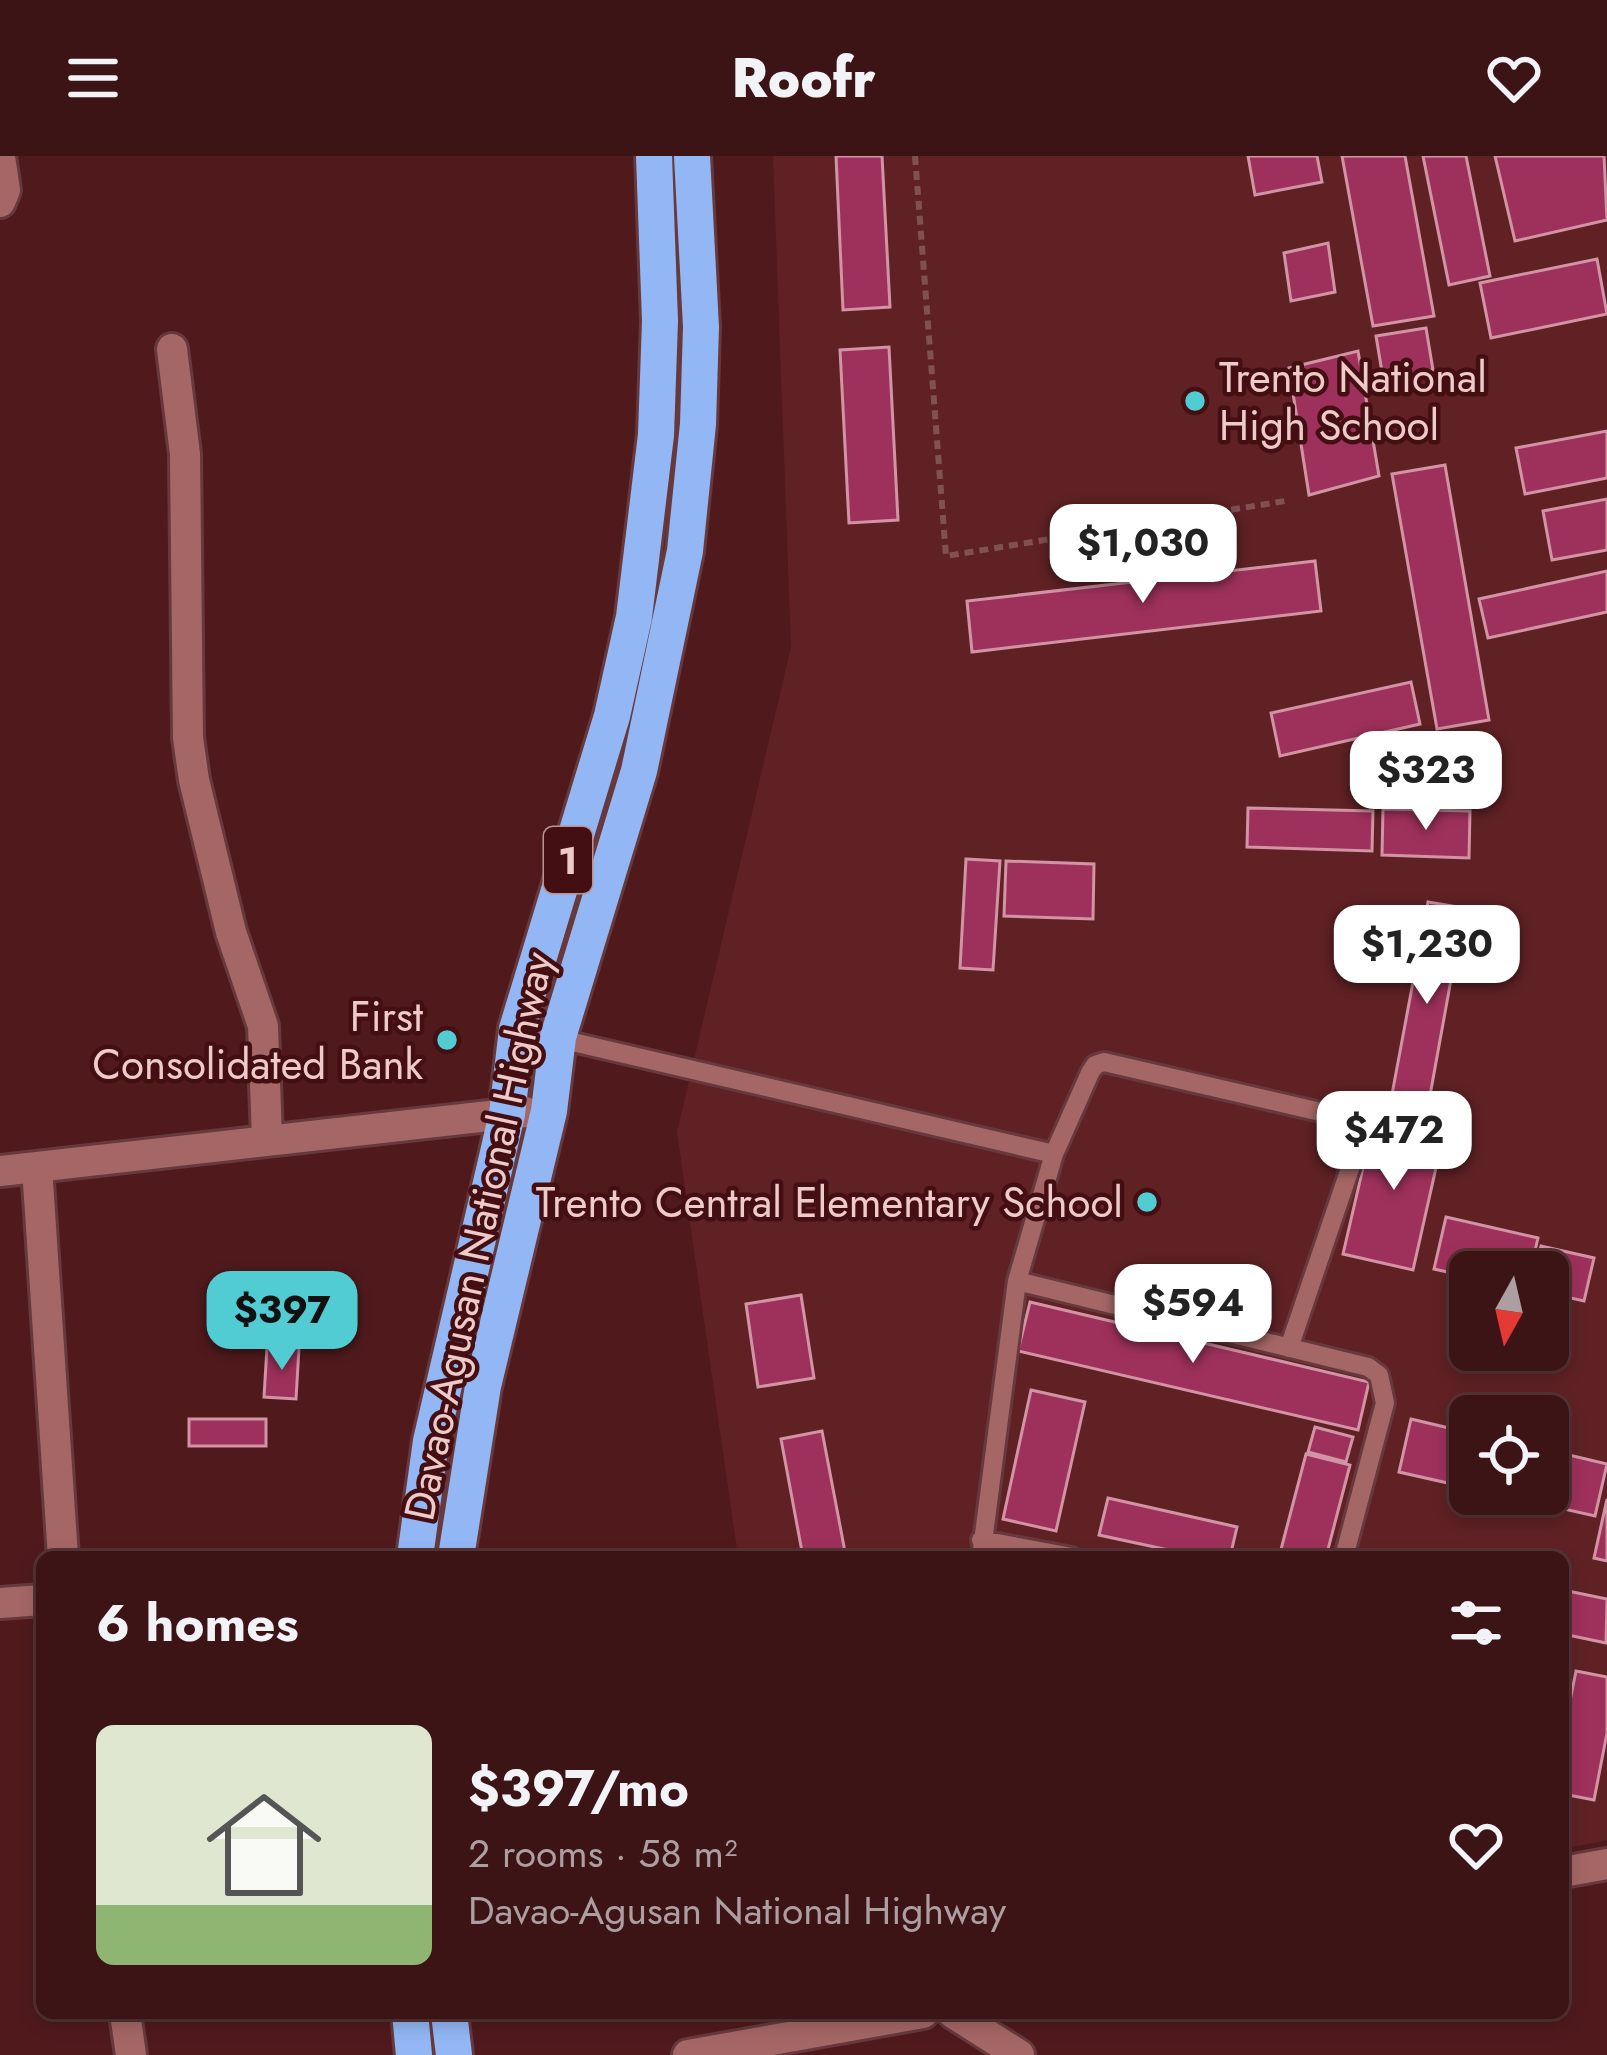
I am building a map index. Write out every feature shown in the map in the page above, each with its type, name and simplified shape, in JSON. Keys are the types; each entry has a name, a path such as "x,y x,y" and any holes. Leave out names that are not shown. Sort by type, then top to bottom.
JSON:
{"highway":[{"name":"Davao-Agusan National Highway","path":"416,1551 445,1380 507,1114 517,1029 612,716 634,617 656,435 660,321 655,156"},
{"name":"Davao-Agusan National Highway","path":"457,1551 483,1386 549,1111 558,1037 639,771 685,551 698,424 701,327 692,156"},
{"path":"445,1380 483,1386"},
{"path":"411,2019 414,2055"},
{"path":"450,2019 454,2055"}],"street":[{"path":"0,157 5,190 0,202"},
{"path":"172,349 185,454 188,738 227,915 262,1026 267,1139"},
{"path":"0,1172 549,1111"},
{"path":"37,1167 63,1551"},
{"path":"0,1604 36,1601"},
{"path":"1569,1871 1607,1864"},
{"path":"125,2019 130,2055"},
{"path":"688,2055 889,2019"},
{"path":"962,2019 1019,2055"}],"lane":[{"path":"517,1029 1054,1154"},
{"path":"981,1549 1017,1281 1054,1154 1095,1065 1104,1063 1342,1118 1355,1125 1357,1148 1289,1348"},
{"path":"1017,1281 1367,1367 1379,1375 1385,1403 1346,1551"}],"path":[{"path":"915,156 946,556 1285,501"}],"shaded area":[{"name":"Trento Central Elementary School","path":"773,156 1607,156 1607,1840 1569,1848 1569,1551 737,1551 677,1132 791,647"}],"building":[{"path":"836,156 882,156 890,307 843,310"},
{"path":"1248,156 1317,156 1322,182 1255,195"},
{"path":"1342,156 1405,156 1434,316 1373,326"},
{"path":"1423,156 1466,156 1490,276 1449,285"},
{"path":"1495,156 1604,156 1607,220 1515,241"},
{"path":"1328,243 1335,292 1291,301 1284,253"},
{"path":"1597,259 1607,314 1491,338 1480,283"},
{"path":"1426,328 1433,370 1383,378 1376,336"},
{"path":"889,347 898,520 849,523 840,350"},
{"path":"1358,351 1379,476 1309,495 1289,368"},
{"path":"1607,431 1607,478 1525,494 1516,448"},
{"path":"1445,465 1489,720 1437,729 1392,474"},
{"path":"1607,499 1607,550 1552,560 1543,511"},
{"path":"1315,561 1321,611 972,652 967,601"},
{"path":"1607,571 1607,612 1488,638 1479,599"},
{"path":"1411,682 1420,724 1280,756 1271,713"},
{"path":"1248,808 1373,811 1372,851 1247,847"},
{"path":"1383,809 1470,811 1469,858 1382,855"},
{"path":"966,859 1000,861 993,970 960,968"},
{"path":"1006,861 1094,864 1093,919 1004,916"},
{"path":"1428,902 1464,908 1427,1112 1390,1105"},
{"path":"1375,1116 1444,1132 1413,1270 1343,1254"},
{"path":"1446,1217 1538,1238 1535,1251 1449,1251 1449,1272 1434,1269"},
{"path":"1569,1252 1594,1258 1584,1301 1569,1298"},
{"path":"801,1295 814,1378 758,1387 746,1304"},
{"path":"1030,1302 1369,1382 1358,1430 1018,1351"},
{"path":"267,1347 299,1348 296,1399 264,1397"},
{"path":"1031,1390 1085,1402 1056,1531 1003,1519"},
{"path":"189,1419 266,1419 266,1446 189,1446"},
{"path":"1411,1419 1449,1428 1449,1483 1399,1472"},
{"path":"1315,1427 1353,1437 1346,1462 1308,1452"},
{"path":"822,1431 845,1551 802,1551 781,1439"},
{"path":"1306,1454 1350,1465 1328,1551 1281,1551"},
{"path":"1569,1455 1607,1464 1595,1516 1569,1510"},
{"path":"1108,1498 1237,1527 1231,1551 1173,1551 1099,1535"},
{"path":"1607,1499 1607,1561 1594,1558"},
{"path":"1569,1591 1607,1599 1606,1643 1569,1635"},
{"path":"1576,1671 1607,1677 1607,1733 1594,1800 1569,1795 1569,1706"}],"place":[{"name":"Trento National High School","path":"1195,401"},
{"name":"First Consolidated Bank","path":"447,1040"},
{"name":"Trento Central Elementary School","path":"1147,1202"}]}
